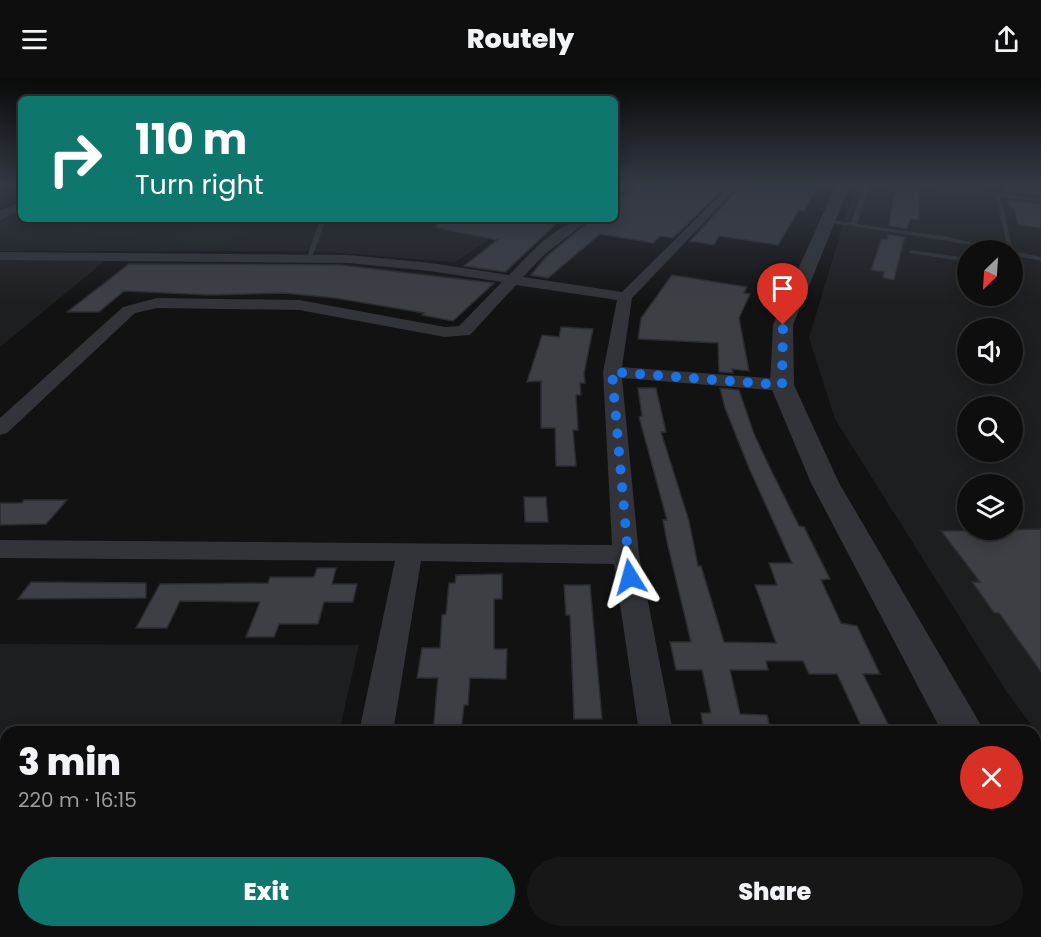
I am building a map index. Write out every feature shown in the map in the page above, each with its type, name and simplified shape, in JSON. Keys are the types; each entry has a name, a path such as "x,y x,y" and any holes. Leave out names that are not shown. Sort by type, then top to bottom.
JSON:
{"street":[{"path":"0,429 129,310 138,306 157,303 299,305 457,332 464,331 540,251 576,225"},
{"path":"655,726 626,555 612,372 625,297 695,225"},
{"path":"839,225 783,325 782,385 825,483 961,726"},
{"path":"0,256 309,257 385,262 625,297"},
{"path":"612,372 782,385"},
{"path":"0,549 626,555"},
{"path":"377,726 410,552"}],"lane":[{"path":"309,257 320,225"},
{"path":"859,225 957,242"},
{"path":"1005,225 1009,240"},
{"path":"911,252 957,258"},
{"path":"1023,255 1041,259"}],"shaded area":[{"path":"0,225 511,225 455,262 316,251 0,251"},
{"path":"67,225 118,230 156,225 183,225 133,234 96,235"},
{"path":"192,225 256,227 222,248 160,242"},
{"path":"843,225 1041,225 1041,726 1032,726 1006,691 835,419 809,338"},
{"path":"0,259 106,260 0,347"},
{"path":"0,644 359,645 340,726 0,726"}],"building":[{"path":"436,225 555,225 505,272 464,266 497,240 436,228"},
{"path":"585,225 686,225 673,238 660,236 653,243 600,234 548,278 531,275 547,256"},
{"path":"705,225 790,225 778,245 719,236 714,245 690,241"},
{"path":"889,225 908,225 907,229"},
{"path":"1019,225 1041,225 1041,228"},
{"path":"888,234 905,237 894,280 883,278 884,272 871,270 881,239 887,239"},
{"path":"129,264 340,265 494,283 453,321 422,315 424,313 335,298 284,293 211,295 124,291 99,312 67,312"},
{"path":"672,275 747,287 744,293 750,294 739,318 749,371 732,369 733,373 719,372 718,343 638,339 641,318"},
{"path":"561,327 593,329 584,373 585,383 580,383 581,395 576,395 578,430 573,430 576,466 556,466 555,428 541,428 541,381 527,382 542,335 559,337"},
{"path":"638,388 656,388 666,432 661,432 689,521 698,566 701,566 724,642 776,643 755,585 777,585 769,563 792,563 749,468 725,408 720,388 739,390 754,434 770,468 799,526 804,527 830,579 821,580 841,623 857,626 880,674 863,674 889,726 861,726 837,674 809,674 803,661 766,661 768,670 730,670 740,714 767,715 770,726 703,726 701,713 711,713 702,670 676,670 670,642 691,642 667,542 663,520 667,520 639,417 642,416"},
{"path":"524,497 546,497 548,522 525,522"},
{"path":"24,500 67,500 46,524 0,525 0,503 22,503"},
{"path":"1023,529 1041,529 1041,672 999,613 994,613 972,582 980,582 941,531 957,531 957,540 1023,540"},
{"path":"317,568 336,568 332,584 357,584 353,602 324,602 318,624 279,624 274,637 246,637 260,602 180,601 167,628 136,628 160,584 268,583 270,577 314,577"},
{"path":"502,574 502,599 494,599 494,649 507,649 506,679 470,678 468,705 464,705 462,726 434,726 438,678 417,678 422,648 440,648 442,615 446,614 449,583 455,583 456,575"},
{"path":"31,582 146,583 146,598 18,599"},
{"path":"564,585 590,585 602,719 574,719 570,615 566,615"}],"route":[{"path":"630,577 626,555 612,372 782,385 783,325"}]}
